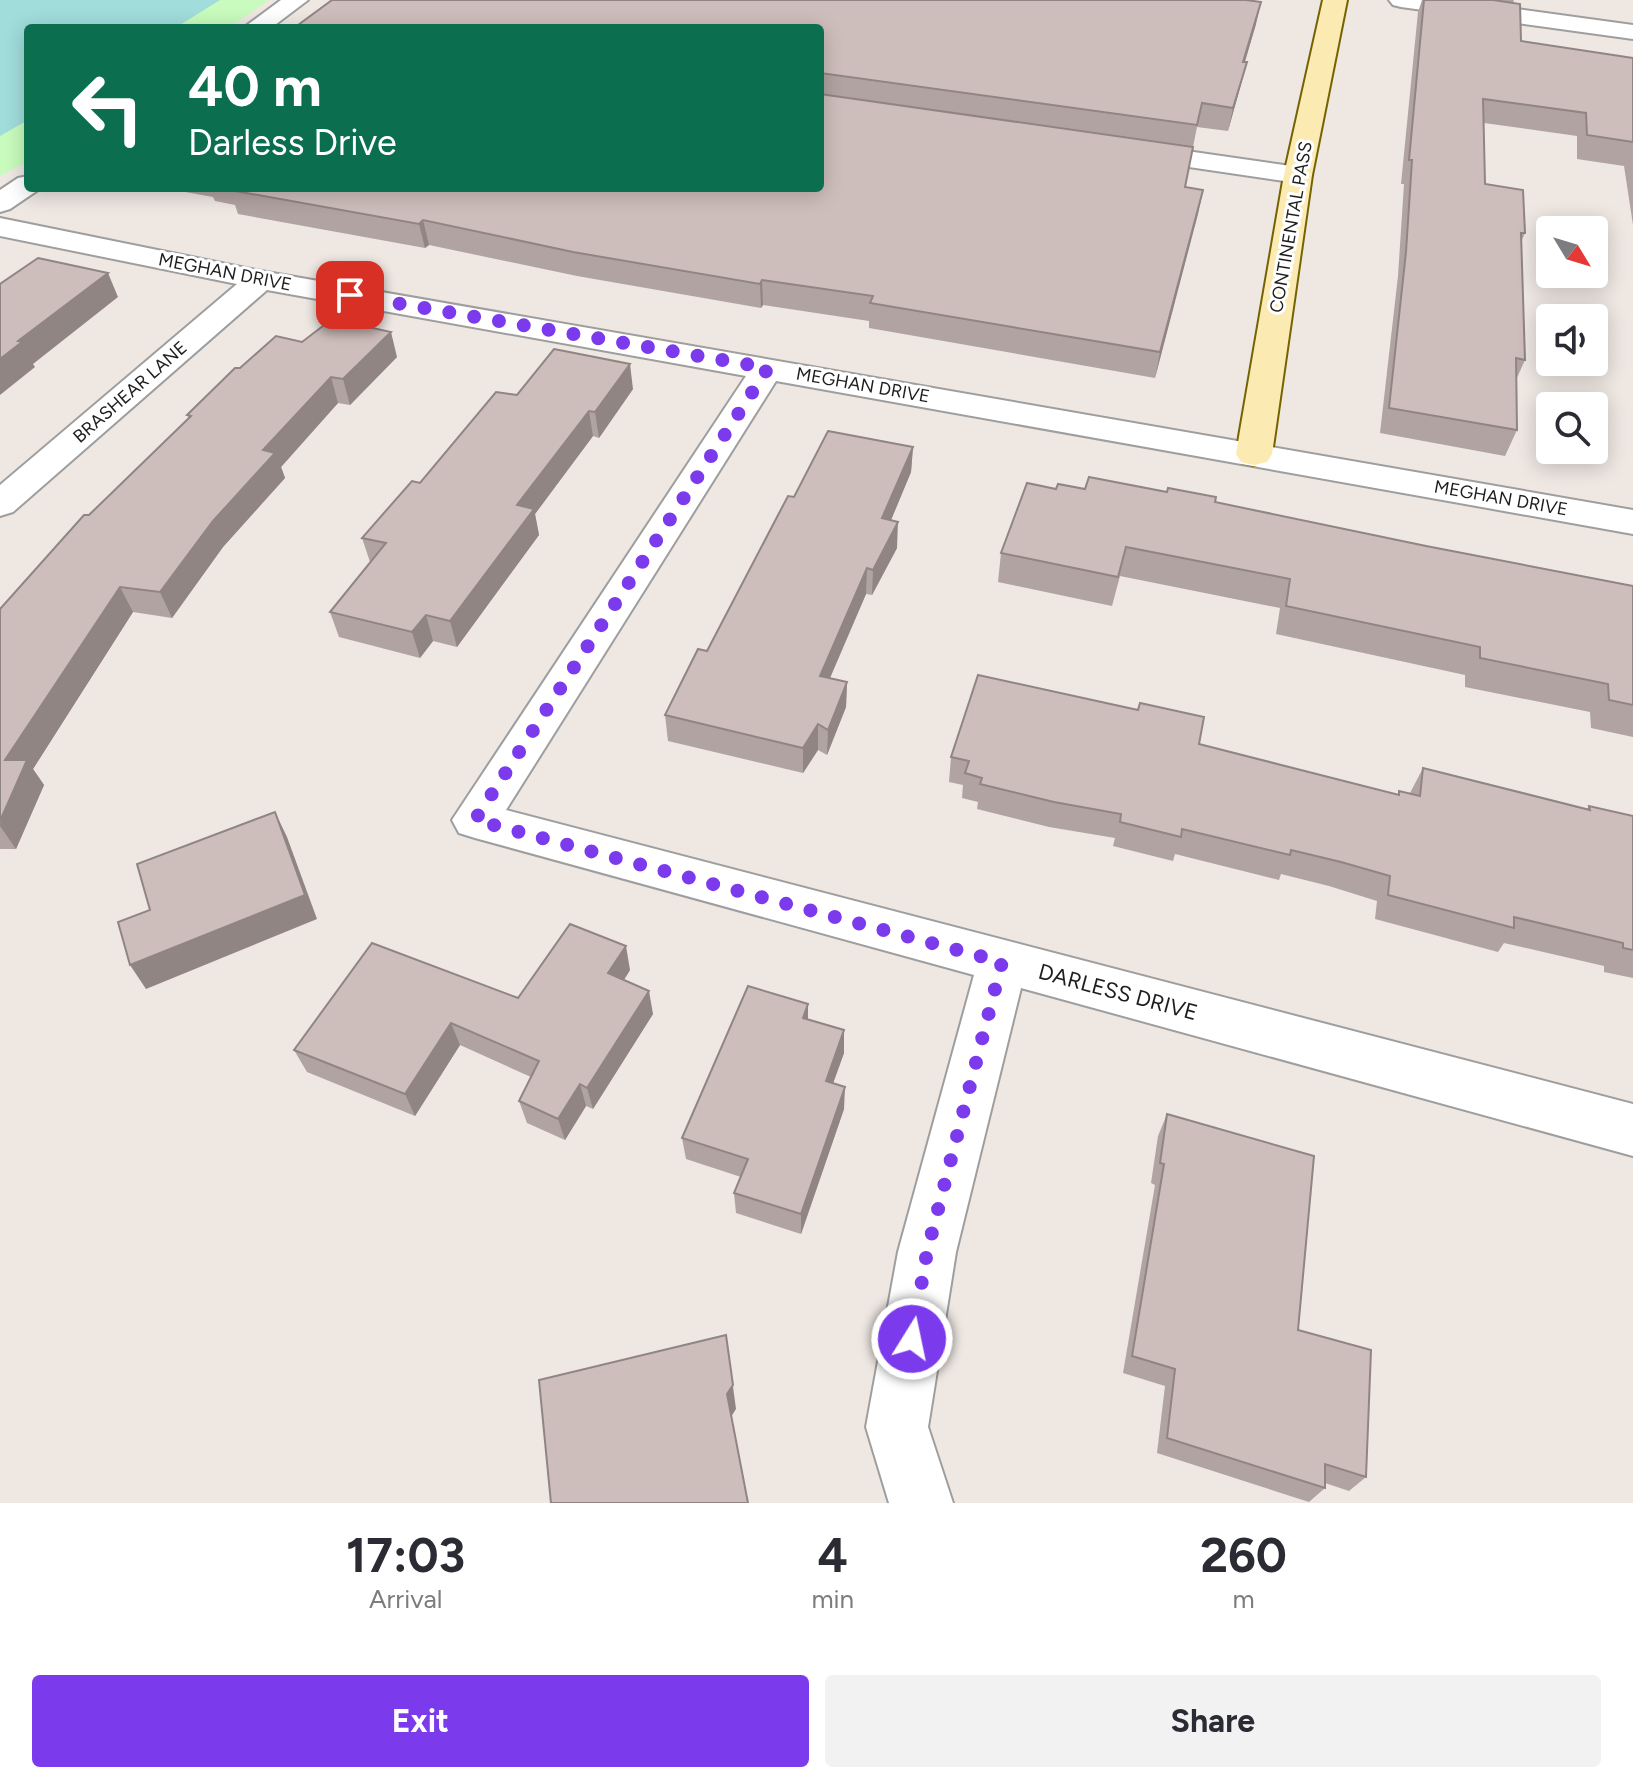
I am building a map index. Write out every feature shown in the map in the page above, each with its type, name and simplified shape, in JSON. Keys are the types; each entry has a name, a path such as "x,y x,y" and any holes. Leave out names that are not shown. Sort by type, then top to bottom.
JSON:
{"street":[{"path":"268,24 296,0"},
{"name":"CONTINENTAL PASS","path":"1254,454 1298,175 1335,0"},
{"path":"1401,0 1633,32"},
{"path":"1113,148 1298,175"},
{"path":"0,203 24,187"},
{"name":"MEGHAN DRIVE","path":"0,227 261,280 1633,522"},
{"name":"BRASHEAR LANE","path":"0,504 261,280"},
{"name":"DARLESS DRIVE","path":"768,368 475,820 1633,1130"},
{"path":"921,1503 897,1427 927,1252 1002,962"}],"green space":[{"path":"0,0 269,0 234,24 24,24 24,163 0,176"}],"water":[{"path":"0,0 220,0 181,24 24,24 24,122 0,136"}],"building":[{"path":"332,0 1261,2 1233,108 1202,103 1197,125 824,74 824,24 299,24"},
{"path":"1424,0 1493,0 1520,4 1521,41 1633,58 1633,142 1587,135 1586,113 1483,99 1485,184 1523,190 1525,233 1521,233 1525,360 1516,358 1517,430 1389,408 1406,252 1412,160 1409,160"},
{"path":"824,95 1193,147 1185,187 1203,190 1160,352 870,303 873,296 762,280 760,284 573,252 423,220 419,224 241,192 824,192"},
{"path":"38,258 108,273 18,341 22,342 0,359 0,284"},
{"path":"332,319 391,332 343,379 331,377 263,450 275,453 213,521 160,592 120,587 5,760 27,760 0,821 0,609 84,515 89,515 191,416 187,415 235,368 240,368 276,336 302,342"},
{"path":"554,349 630,364 595,412 589,411 517,505 534,509 450,621 426,615 412,632 330,612 386,543 362,538 412,481 420,483 496,392 517,395"},
{"path":"828,431 913,447 882,518 898,522 873,570 867,568 820,676 847,682 828,730 818,724 803,748 665,715 698,649 707,651 788,496 794,497"},
{"path":"1089,477 1167,492 1168,488 1216,497 1215,502 1633,586 1633,705 1609,700 1608,684 1480,658 1480,647 1286,606 1290,579 1126,547 1118,577 1001,553 1027,483 1056,489 1058,484 1085,489"},
{"path":"978,675 1138,710 1140,703 1204,717 1199,744 1399,795 1399,791 1420,796 1423,768 1590,810 1589,806 1633,816 1633,950 1623,948 1623,943 1514,917 1514,928 1388,895 1390,876 1341,862 1291,850 1290,855 1182,829 1181,837 1120,822 1121,814 980,784 982,778 965,773 969,761 951,757"},
{"path":"275,812 305,895 130,965 118,922 150,910 137,864"},
{"path":"570,924 626,946 608,973 649,991 587,1088 580,1084 558,1119 519,1101 539,1061 451,1023 405,1094 294,1050 372,943 518,998"},
{"path":"748,986 808,1004 803,1018 844,1030 826,1081 845,1087 801,1214 734,1193 748,1159 682,1138"},
{"path":"1167,1114 1314,1156 1298,1330 1371,1350 1366,1477 1325,1464 1325,1488 1167,1438 1175,1369 1132,1356 1164,1164 1160,1163"},
{"path":"726,1335 733,1385 727,1394 748,1503 551,1503 539,1380"}],"route":[{"path":"350,295 768,368 475,820 1002,962 927,1252 912,1339"}]}
